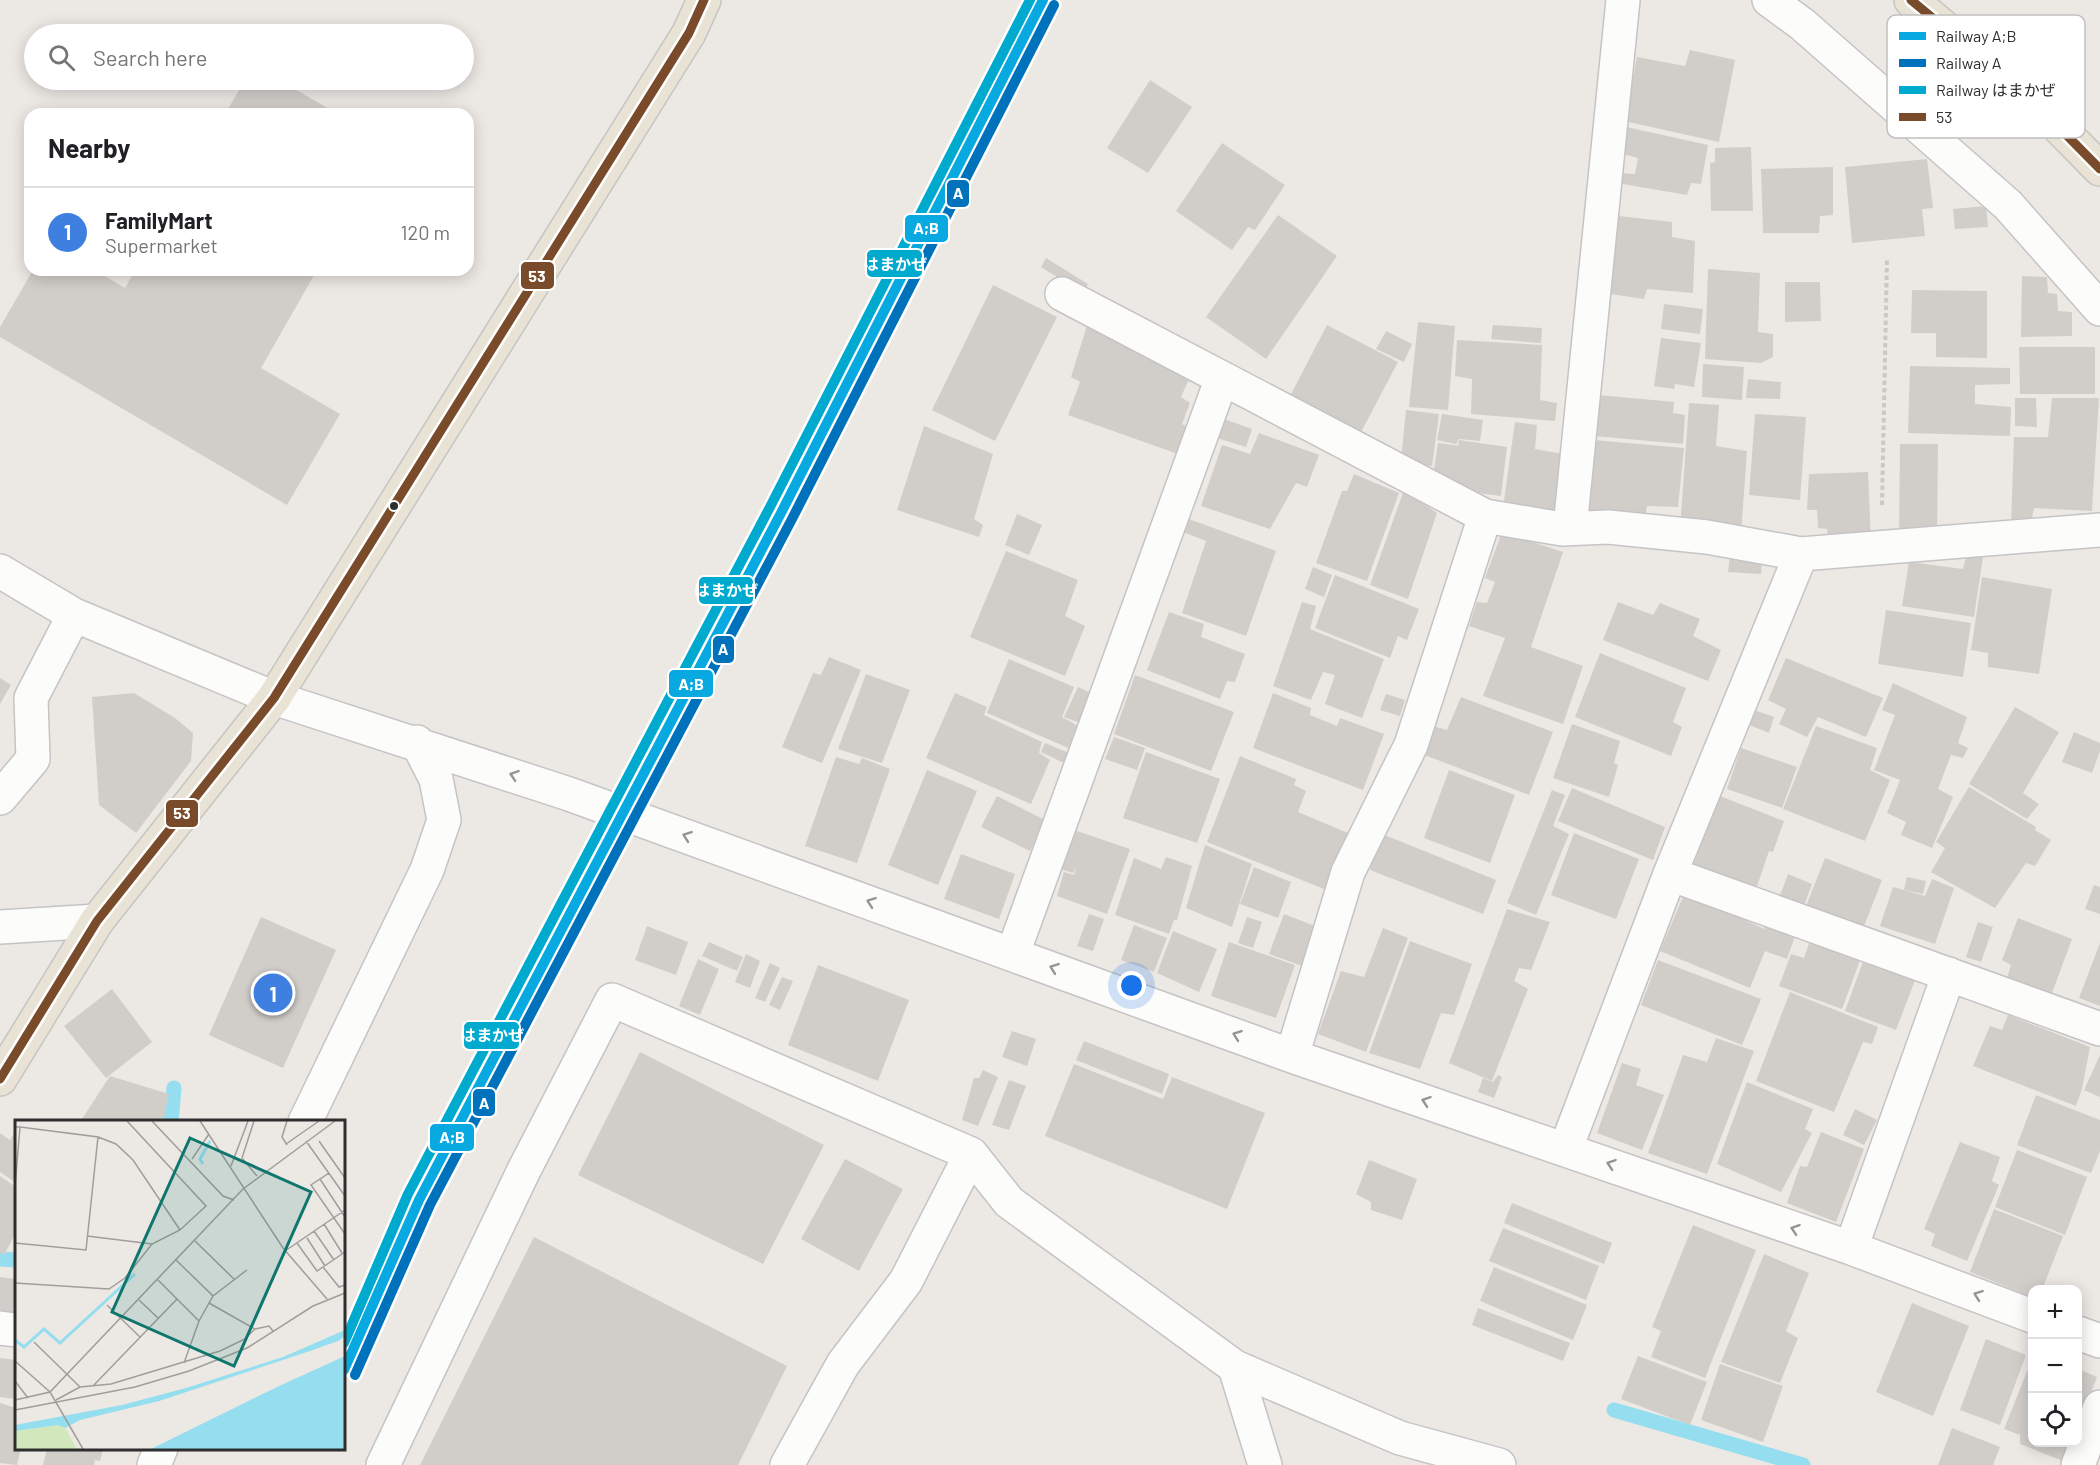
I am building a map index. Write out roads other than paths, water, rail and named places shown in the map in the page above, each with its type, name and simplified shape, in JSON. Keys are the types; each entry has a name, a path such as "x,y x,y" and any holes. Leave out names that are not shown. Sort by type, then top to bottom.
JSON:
{"main road":[{"path":"0,1079 97,921 274,698 689,33 704,0"},
{"path":"1911,0 1929,15"},
{"path":"2069,138 2100,169"}],"street":[{"path":"1570,528 1623,0"},
{"path":"1770,0 1802,24 1887,99"},
{"path":"1932,138 2008,205 2100,309"},
{"path":"1062,294 1485,516 1570,528 1608,527 1707,537 1801,554 2100,530"},
{"path":"1013,953 1222,378"},
{"path":"1292,1056 1348,872 1411,745 1485,516"},
{"path":"1566,1148 1670,874 1801,554"},
{"path":"0,571 74,615 274,698 417,742 1013,953 1292,1056 1566,1148 1851,1248 2028,1314"},
{"path":"0,798 33,759 31,699 74,615"},
{"path":"306,1120 427,870 444,820 436,779 417,742"},
{"path":"1670,874 2100,1029"},
{"path":"0,927 97,921"},
{"path":"1851,1248 1949,974"},
{"path":"383,1465 524,1170 612,1000 970,1154 1009,1202 1235,1367 1400,1438 1499,1465"},
{"path":"787,1465 843,1364 906,1281 970,1154"},
{"path":"0,1328 15,1330"},
{"path":"2082,1334 2100,1341"},
{"path":"1235,1367 1265,1465"},
{"path":"2078,1465 2100,1407"},
{"path":"154,1465 161,1450"}],"waterway":[{"path":"171,1120 174,1088"},
{"path":"0,1259 15,1260"},
{"path":"1614,1410 1803,1465"}],"rail line":[{"name":"はまかぜ","path":"345,1341 408,1194 770,507 1030,0"},
{"name":"A;B","path":"345,1368 419,1200 781,513 1043,0"},
{"name":"A","path":"355,1375 430,1205 792,519 1054,5"}],"place":[{"name":"FamilyMart","path":"273,993"}]}
